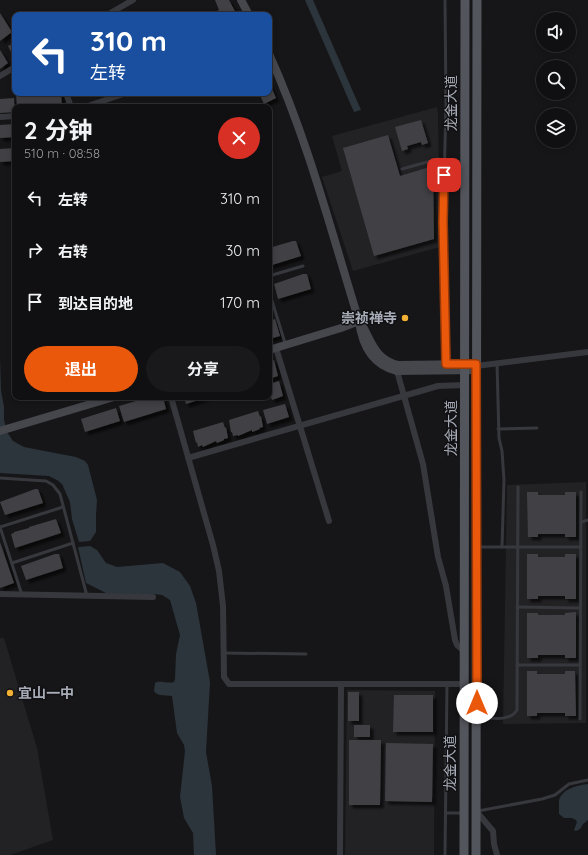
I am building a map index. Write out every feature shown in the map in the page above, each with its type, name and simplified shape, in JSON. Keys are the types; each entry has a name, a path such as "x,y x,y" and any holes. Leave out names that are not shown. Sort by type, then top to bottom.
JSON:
{"main road":[{"name":"龙金大道","path":"464,855 465,0"},
{"name":"龙金大道","path":"476,855 477,0"}],"street":[{"path":"112,12 133,0"},
{"path":"241,0 247,12"},
{"path":"272,61 288,97 304,141 359,321 361,335 372,356 384,366 397,371 476,367 588,352"},
{"path":"0,76 12,70"},
{"path":"94,104 117,96"},
{"path":"0,117 12,116"},
{"path":"359,321 376,352 387,361 398,364 446,364 464,367"},
{"path":"329,521 299,426 272,349 359,321"},
{"path":"397,371 423,464 438,557 446,586 455,640 457,645 465,652"},
{"path":"188,458 438,386 464,385"},
{"path":"0,431 104,400"},
{"path":"172,400 219,571 222,594 224,677 229,684 465,684"},
{"path":"0,594 153,597"},
{"path":"340,855 341,684"},
{"path":"476,811 493,831 497,855"}],"lane":[{"path":"446,0 446,106 443,222 446,364"},
{"path":"402,169 438,159 444,160"},
{"path":"272,275 303,266"},
{"path":"272,301 286,345"},
{"path":"497,364 498,429 504,480 502,547"},
{"path":"498,429 537,428"},
{"path":"0,478 46,481 58,491 87,596"},
{"path":"477,718 508,718 514,715 517,710 518,487"},
{"path":"580,719 581,492"},
{"path":"22,595 0,527 63,507"},
{"path":"581,522 588,520"},
{"path":"12,563 73,543"},
{"path":"477,547 581,547"},
{"path":"517,607 580,608"},
{"path":"223,653 306,654"},
{"path":"517,665 580,665"},
{"path":"445,855 446,684"},
{"path":"476,811 542,799 555,795 569,784 588,780"},
{"path":"446,813 464,813"}],"shaded area":[{"path":"305,0 313,0 361,110 354,112"},
{"path":"437,107 440,247 353,271 322,177 342,171 332,136"},
{"path":"0,358 4,420 7,432 13,441 24,447 76,457 85,461 88,465 97,500 96,532 90,541 79,542 72,519 70,502 62,484 57,480 49,476 0,473"},
{"path":"586,482 586,723 503,724 507,485"},
{"path":"90,546 97,550 106,563 117,567 163,563 180,572 190,586 196,603 210,682 206,752 212,786 216,855 194,855 193,833 184,818 180,797 185,751 184,745 177,733 172,696 160,695 154,691 155,683 174,682 175,679 176,654 180,635 170,600 162,595 154,594 108,594 86,583 78,547"},
{"name":"宜山一中","path":"0,638 4,638 37,748 53,840 10,855 0,855"},
{"path":"347,690 435,691 434,855 345,855"},
{"path":"588,784 588,820 580,829 576,831 574,830 577,822 576,820 572,818 564,818 559,814 560,797 570,788"}],"building":[{"path":"215,0 229,0 235,12 215,12 219,10"},
{"path":"0,13 12,32 0,41"},
{"path":"12,44 12,54 8,46"},
{"path":"0,50 8,63 0,69"},
{"path":"272,89 276,98 264,104 260,96 272,96"},
{"path":"16,96 61,96 62,104 17,104"},
{"path":"14,98 14,104 12,104 12,112 0,113 0,99"},
{"path":"421,120 428,143 422,145 421,142 407,146 408,149 402,151 395,127"},
{"path":"12,124 12,137 0,138 0,125"},
{"path":"388,135 400,176 433,166 434,239 374,256 343,148"},
{"path":"12,148 12,161 0,162 0,149"},
{"path":"296,241 301,256 272,265 272,247"},
{"path":"307,274 311,289 278,299 274,284"},
{"path":"275,319 280,336 272,338 272,320"},
{"path":"272,360 274,360 278,376 272,378"},
{"path":"279,381 283,396 272,400 272,383"},
{"path":"140,400 164,400 166,409 124,422 119,406"},
{"path":"185,400 199,400 186,404"},
{"path":"285,404 289,417 267,424 263,410"},
{"path":"116,408 120,421 85,432 81,419"},
{"path":"258,411 260,417 261,416 263,427 252,432 252,430 238,436 233,436 229,420"},
{"path":"223,422 225,428 226,427 228,438 217,443 216,441 203,447 202,445 198,447 193,431"},
{"path":"38,489 43,503 5,515 0,502"},
{"path":"527,492 538,492 538,495 565,495 565,492 576,492 576,537 565,537 565,534 538,534 538,537 528,537"},
{"path":"56,519 61,533 15,548 11,534"},
{"path":"0,542 14,583 0,588"},
{"path":"55,554 59,554 63,568 26,580 21,566"},
{"path":"527,554 538,554 538,557 565,557 565,554 576,554 576,599 565,599 565,596 538,596 538,599 527,599"},
{"path":"576,612 576,658 565,658 565,655 538,655 538,658 527,658 527,613 538,613 538,615 565,615 565,613"},
{"path":"527,671 537,671 537,674 565,674 565,671 575,671 576,716 565,716 565,713 537,713 537,716 527,716"},
{"path":"348,692 359,692 359,721 348,721"},
{"path":"394,695 433,695 433,732 393,732"},
{"path":"354,725 370,725 370,737 354,737"},
{"path":"349,740 381,740 380,805 349,805"},
{"path":"386,743 433,744 432,802 385,801"}],"place":[{"name":"崇祯禅寺","path":"405,318"},
{"name":"宜山一中","path":"10,693"}],"route":[{"path":"444,175 443,222 446,364 476,364 477,703"}]}
